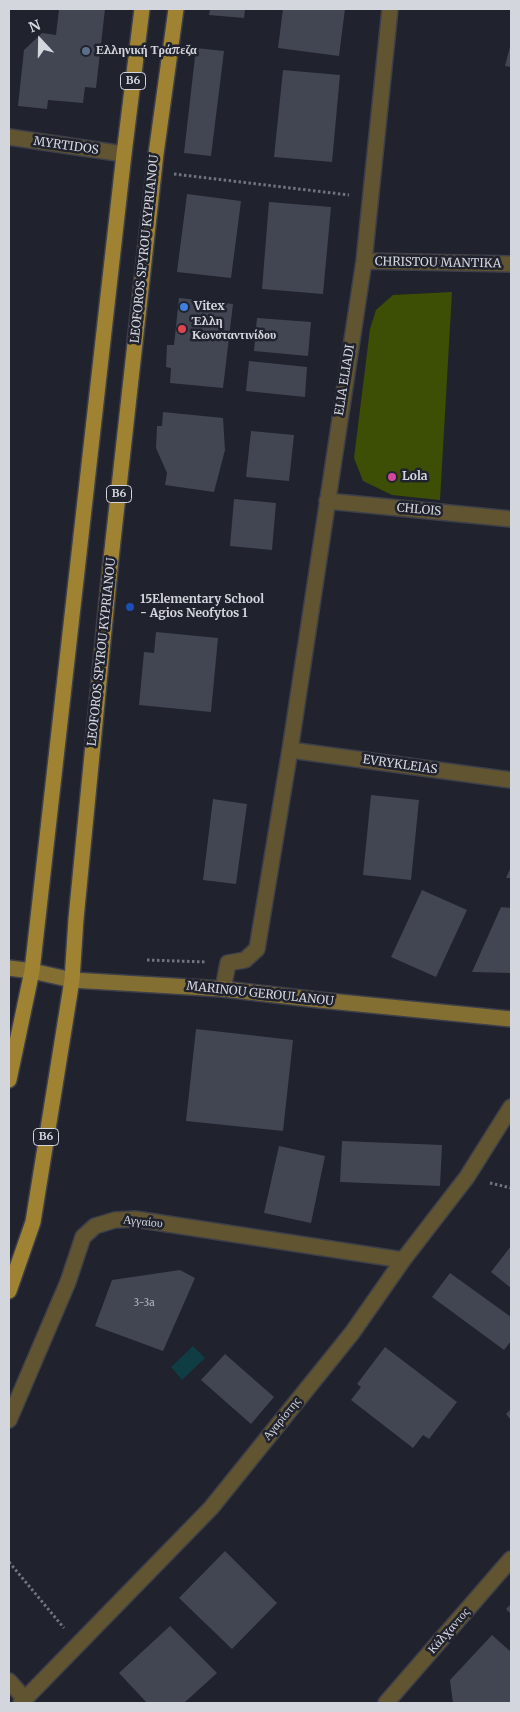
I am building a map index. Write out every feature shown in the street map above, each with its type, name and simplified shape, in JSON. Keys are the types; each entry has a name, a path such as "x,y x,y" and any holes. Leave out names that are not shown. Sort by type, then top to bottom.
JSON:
{"main road":[{"name":"B6","path":"9,1080 32,971 142,9"},
{"name":"LEOFOROS SPYROU KYPRIANOU","path":"9,1291 33,1222 72,980 76,918 112,549 154,172 176,9"}],"street":[{"name":"ELIA ELIADI","path":"228,963 245,960 258,949 364,261 390,9"},
{"name":"MYRTIDOS","path":"9,137 124,154"},
{"name":"CHRISTOU MANTIKA","path":"364,261 511,264"},
{"name":"CHLOIS","path":"327,501 511,518"},
{"name":"EVRYKLEIAS","path":"290,750 511,780"},
{"path":"224,989 228,963"},
{"name":"MARINOU GEROULANOU","path":"9,968 72,980 224,989 511,1018"},
{"name":"Αγαρίστης","path":"23,1701 211,1508 352,1332 403,1260 467,1177 511,1107"},
{"name":"Αγγαίου","path":"9,1420 68,1282 83,1237 95,1226 115,1220 134,1219 403,1260"},
{"name":"Κάλχαντος","path":"387,1703 511,1559"},
{"path":"9,1680 23,1701"}],"path":[{"path":"154,172 370,197"},
{"path":"140,960 228,963"},
{"path":"9,1562 78,1644"}],"green space":[{"path":"452,292 440,500 392,495 363,481 354,458 370,329 376,310 393,295"}],"shaded area":[{"path":"193,1346 205,1358 182,1380 171,1367"}],"building":[{"path":"59,9 105,9 96,88 85,87 83,103 48,100 47,109 18,106 24,50 42,33 56,35"},
{"path":"210,9 245,9 244,18 209,15"},
{"path":"283,9 345,9 339,56 278,48"},
{"path":"511,43 511,67 505,66"},
{"path":"196,48 224,51 211,156 184,153"},
{"path":"283,70 340,75 332,162 274,157"},
{"path":"187,194 241,201 231,278 177,272"},
{"path":"269,202 331,207 323,294 262,289"},
{"path":"179,298 233,304 223,388 170,383 171,368 166,367 167,345 174,345"},
{"path":"257,318 311,322 308,356 254,351"},
{"path":"249,361 307,367 305,397 246,391"},
{"path":"163,412 223,418 225,450 214,492 165,485 167,473 156,448 157,426 162,426"},
{"path":"251,431 294,435 289,481 246,477"},
{"path":"234,499 276,503 272,550 230,546"},
{"path":"156,632 218,638 211,712 139,705 144,652 154,653"},
{"path":"371,795 419,800 411,880 363,875"},
{"path":"213,799 247,804 236,884 203,880"},
{"path":"511,867 511,878 506,878"},
{"path":"422,890 467,910 436,977 391,957"},
{"path":"501,907 511,908 511,973 472,972"},
{"path":"196,1029 293,1040 283,1131 186,1121"},
{"path":"342,1141 442,1145 440,1186 340,1182"},
{"path":"279,1146 325,1156 311,1223 264,1213"},
{"path":"511,1246 511,1288 491,1272"},
{"path":"180,1270 195,1278 163,1351 95,1326 112,1280"},
{"path":"450,1273 511,1317 511,1341 504,1350 432,1297"},
{"path":"385,1347 457,1402 429,1439 423,1435 413,1448 351,1400 361,1387 357,1384"},
{"path":"225,1354 274,1397 251,1424 201,1380"},
{"path":"511,1409 511,1420 506,1414"},
{"path":"225,1551 277,1603 232,1649 179,1598"},
{"path":"511,1604 511,1614 506,1609"},
{"path":"170,1626 217,1673 184,1703 147,1703 119,1673"},
{"path":"492,1635 511,1652 511,1703 453,1703 450,1680"}],"place":[{"name":"Ελληνική Τράπεζα","path":"86,51"},
{"name":"Vitex","path":"184,307"},
{"name":"Έλλη Κωνσταντινίδου","path":"182,329"},
{"name":"Lola","path":"392,477"},
{"name":"15Elementary School - Agios Neofytos 1","path":"130,607"}]}
